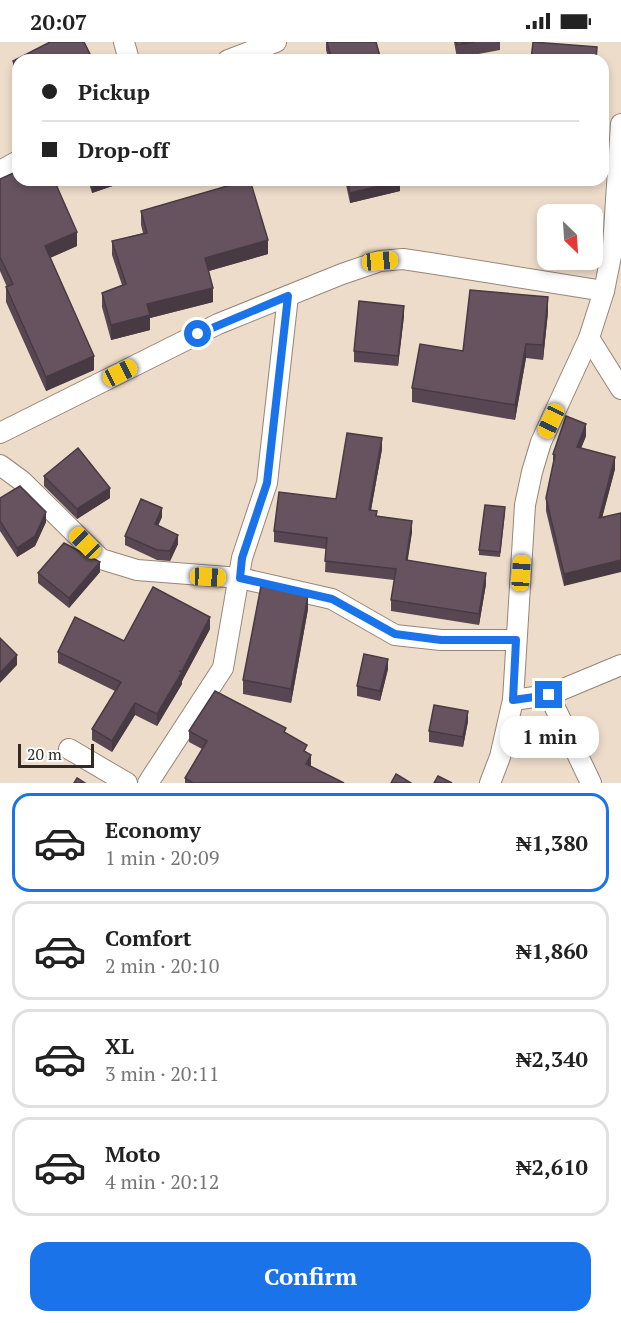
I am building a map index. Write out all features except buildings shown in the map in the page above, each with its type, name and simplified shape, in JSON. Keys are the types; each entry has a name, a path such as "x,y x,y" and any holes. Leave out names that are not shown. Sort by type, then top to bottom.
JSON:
{"street":[{"path":"244,54 276,42"},
{"path":"490,783 500,757 513,700 525,505 541,442 589,338 604,291 613,246 621,124"},
{"path":"0,433 218,324 380,261 403,259 604,291"},
{"path":"148,783 223,668 242,558 267,483 288,296"},
{"path":"589,338 621,389"},
{"path":"0,465 22,480 101,559 137,570 240,578 332,599 395,634 441,640 516,640"},
{"path":"513,700 549,695 621,664"},
{"path":"549,695 591,783"},
{"path":"69,749 127,783"}],"route":[{"path":"198,334 288,296 267,483 242,558 240,578 332,599 395,634 441,640 516,640 513,700 549,695"}]}
